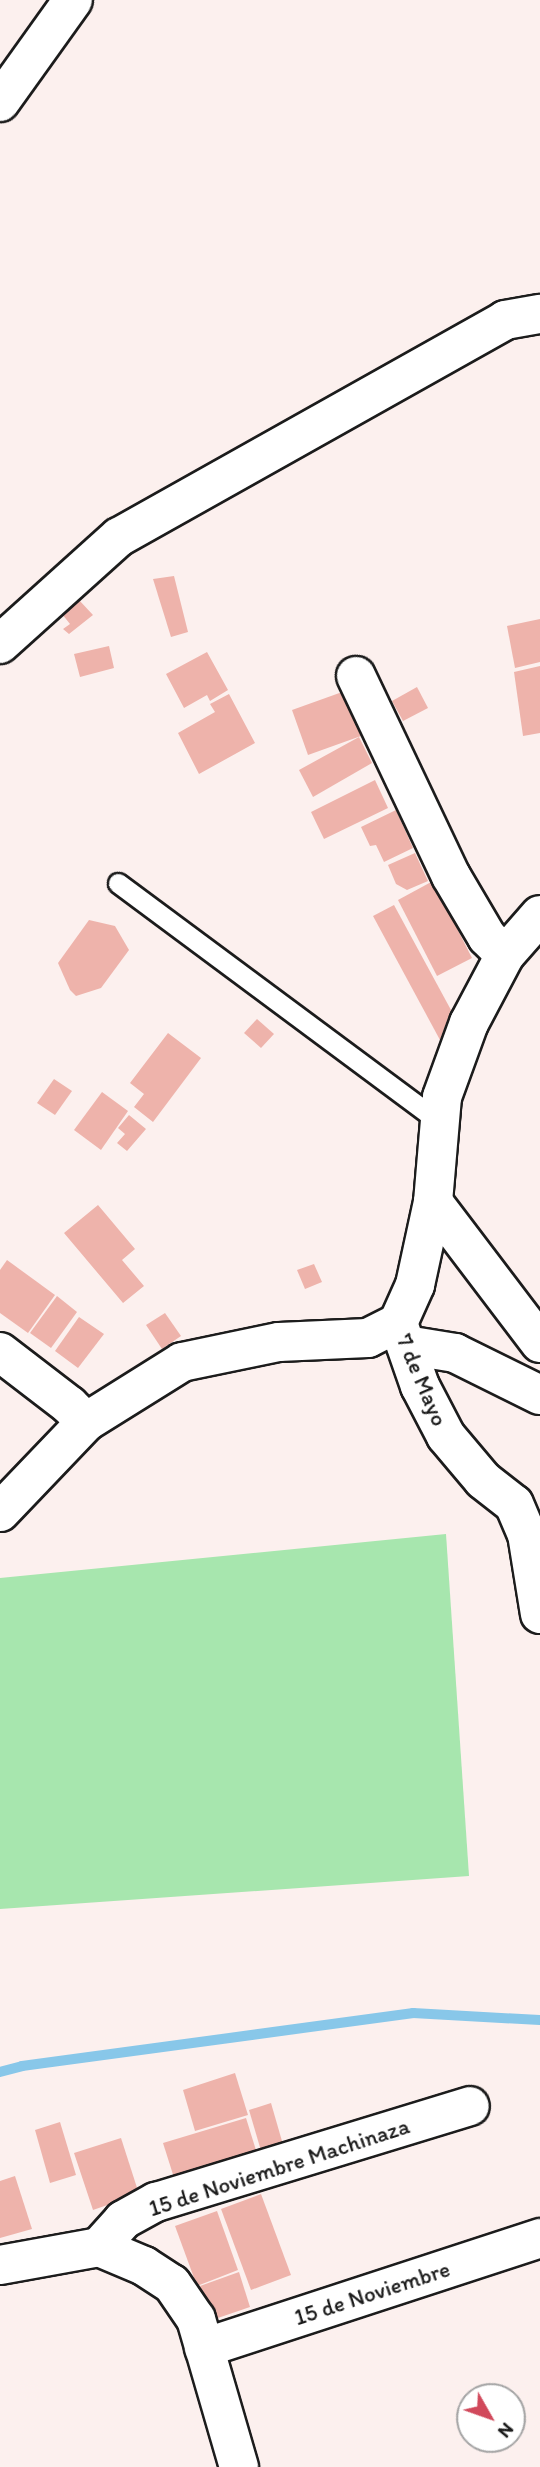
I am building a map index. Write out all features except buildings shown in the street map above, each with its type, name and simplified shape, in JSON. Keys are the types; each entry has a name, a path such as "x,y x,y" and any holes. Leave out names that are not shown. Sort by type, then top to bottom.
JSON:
{"street":[{"path":"0,102 73,0"},
{"path":"0,644 119,537 505,320 540,314"},
{"path":"355,676 451,876 487,937 505,955"},
{"path":"402,1334 433,1202 442,1097 469,1023 505,955 540,915"},
{"path":"433,1202 540,1343"},
{"path":"0,1512 86,1422 182,1362 279,1342 402,1334 455,1353 540,1395"},
{"name":"7 de Mayo","path":"402,1334 420,1386 446,1436 482,1480 514,1504 527,1534 540,1614"},
{"path":"0,1352 69,1405 86,1422"},
{"name":"15 de Noviembre Machinaza","path":"99,2247 123,2220 156,2202 470,2106"},
{"name":"15 de Noviembre","path":"204,2348 540,2238"},
{"path":"0,2265 99,2247 144,2266 172,2284 196,2319 239,2467"}],"lane":[{"path":"118,883 440,1122"}],"green space":[{"path":"446,1534 469,1876 0,1909 0,1578"}],"waterway":[{"path":"0,2072 22,2066 413,2013 540,2020"}]}
